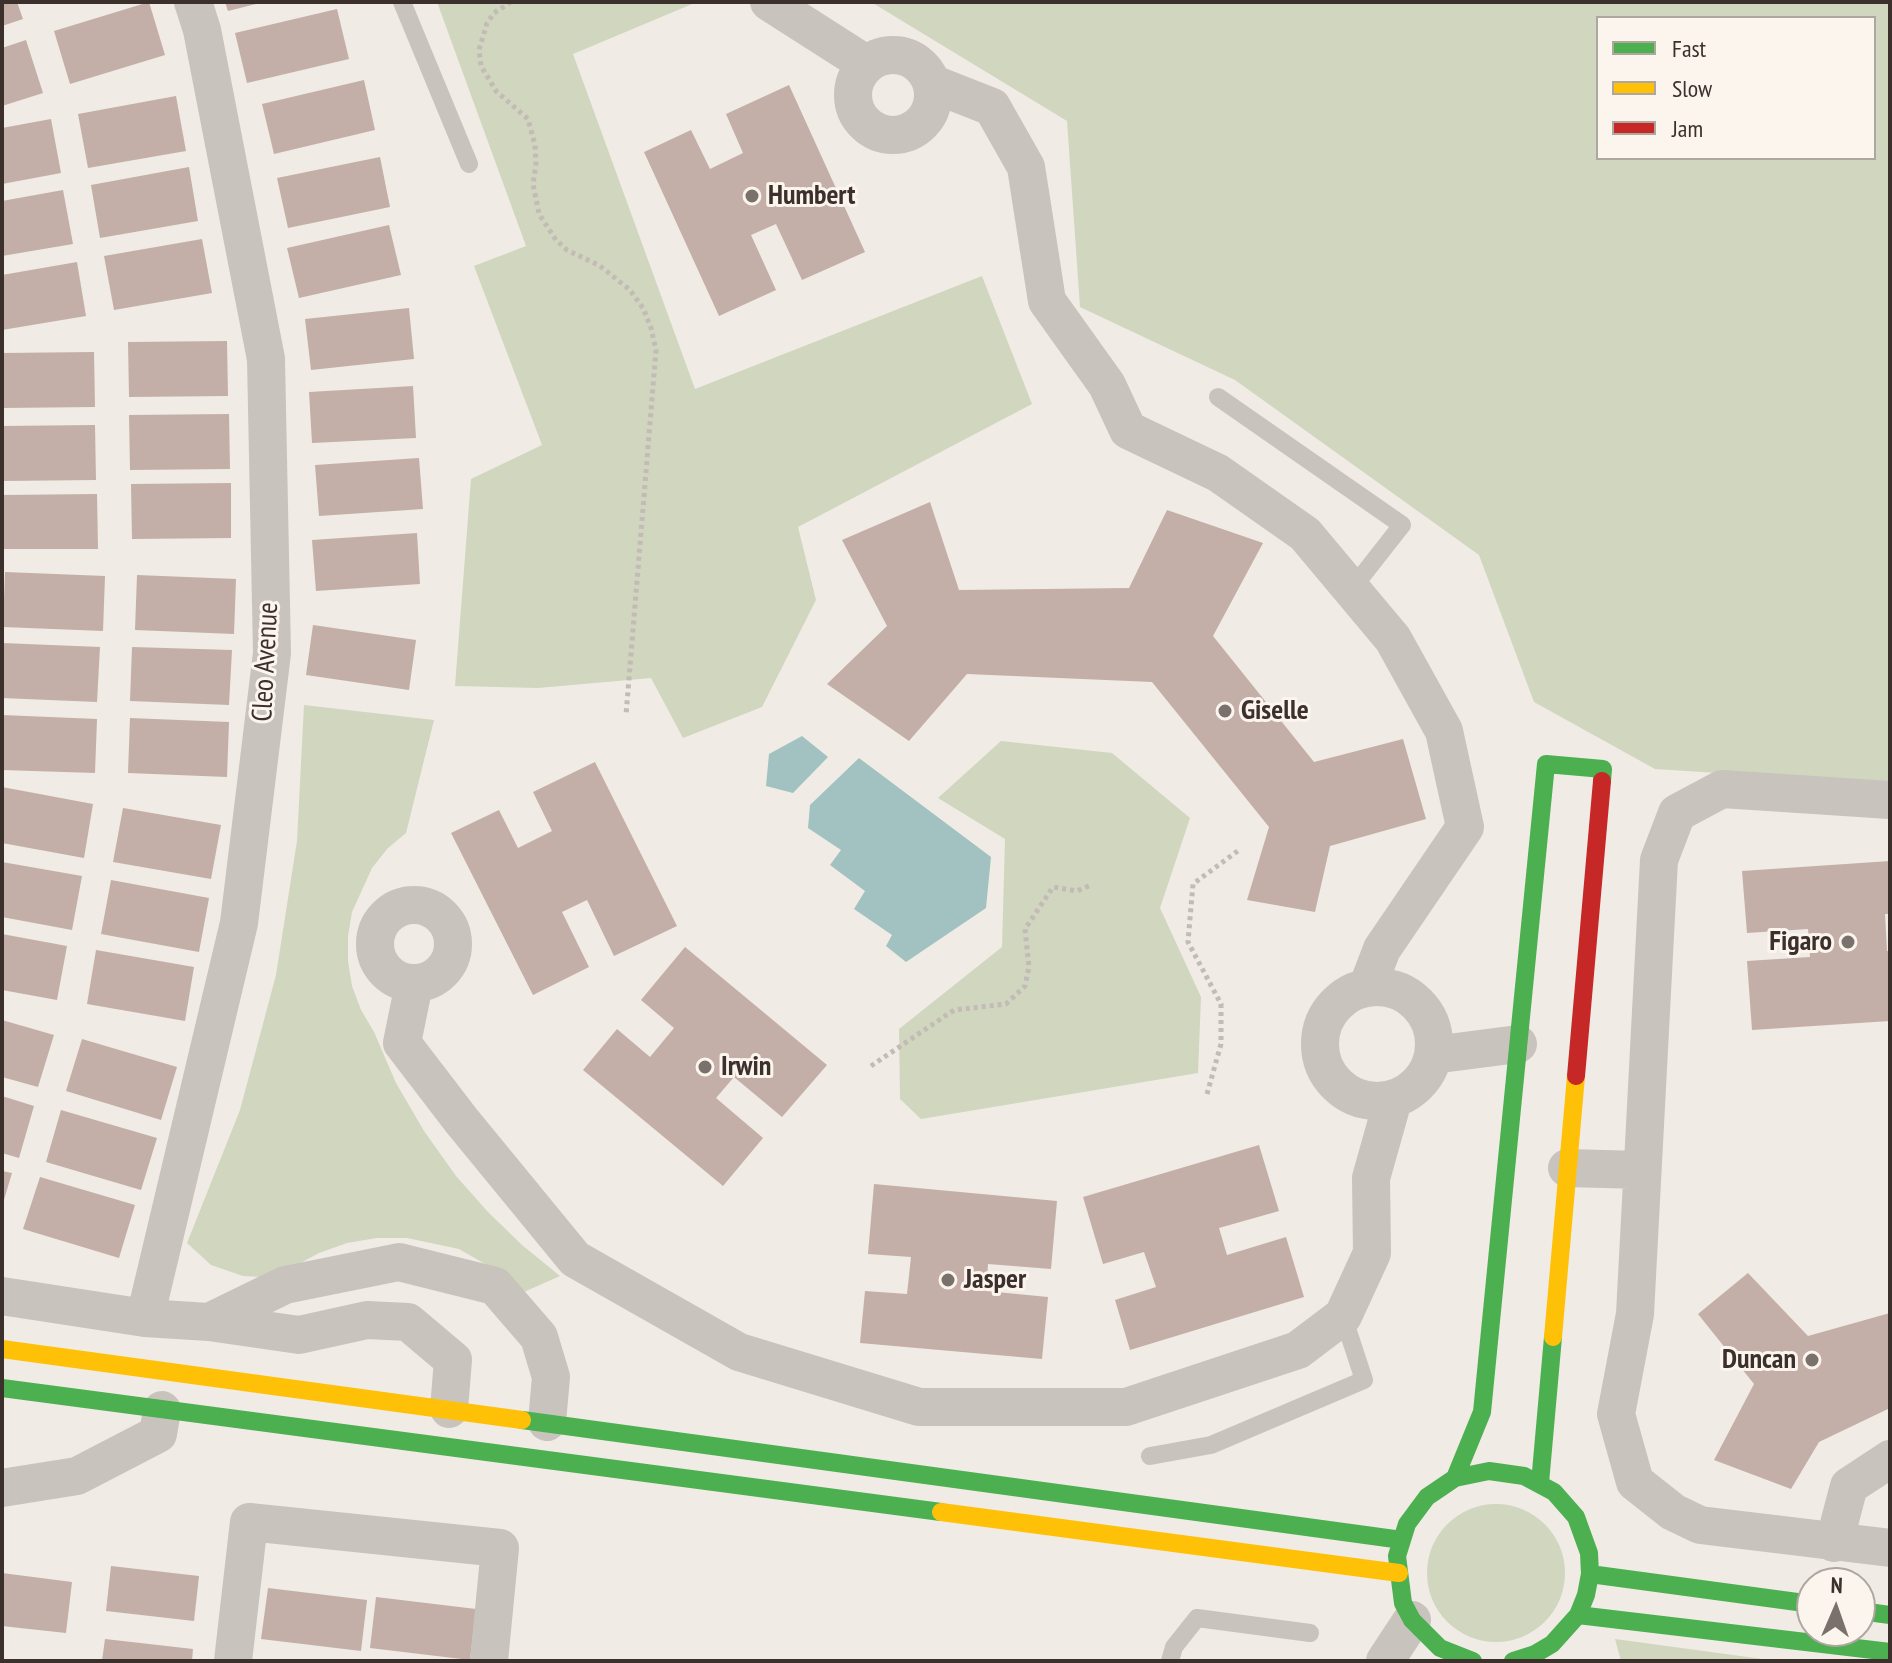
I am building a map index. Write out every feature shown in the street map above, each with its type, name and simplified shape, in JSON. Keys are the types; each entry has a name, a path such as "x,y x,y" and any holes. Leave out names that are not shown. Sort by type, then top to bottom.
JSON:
{"street":[{"name":"Cleo Avenue","path":"145,1318 239,923 272,653 266,359 202,30 193,2"},
{"path":"769,2 866,64"},
{"path":"891,54 905,56 926,71 931,83 931,109 924,120 903,134 877,132 865,125 852,101 857,75 866,64 891,54"},
{"path":"931,83 992,107 1026,167 1047,301 1107,385 1128,430 1218,473 1305,534 1393,639 1444,731 1465,827 1382,949 1367,988"},
{"path":"1455,1478 1482,1412 1518,1044 1539,908 1546,764 1603,769 1582,914 1567,1168 1540,1483"},
{"path":"1890,800 1722,789 1677,813 1659,860 1640,1170 1635,1314 1616,1414 1635,1482 1673,1512 1700,1525 1890,1548"},
{"path":"414,984 402,1043 575,1259 739,1352 919,1407 1126,1407 1298,1350 1343,1316 1372,1253 1371,1178 1393,1100"},
{"path":"1367,988 1397,991 1423,1010 1431,1024 1433,1055 1425,1074 1412,1090 1393,1100 1356,1098 1330,1078 1319,1047 1327,1016 1337,1003 1367,988"},
{"path":"1433,1055 1518,1044"},
{"path":"1567,1168 1640,1170"},
{"path":"209,1322 285,1285 399,1262 495,1286 539,1337 551,1377 544,1440"},
{"path":"2,1296 145,1318 209,1322 299,1335 367,1320 408,1322 453,1360 444,1447"},
{"path":"2,1349 449,1409 544,1440 1399,1573"},
{"path":"2,1488 77,1476 158,1434 169,1372"},
{"path":"2,1388 444,1447 544,1440 1402,1540"},
{"path":"1834,1543 1849,1486 1890,1459"},
{"path":"1462,1660 1440,1648 1412,1620 1403,1603 1397,1556 1407,1524 1427,1497 1455,1478 1489,1471 1524,1476 1554,1492 1576,1517 1589,1553 1590,1574 1578,1615 1552,1644 1513,1661"},
{"path":"233,1661 249,1522 500,1548 489,1661"},
{"path":"1590,1574 1796,1602"},
{"path":"1578,1615 1890,1652"},
{"path":"1385,1661 1412,1620"}],"lane":[{"path":"402,2 469,164"},
{"path":"1218,397 1402,525 1351,590"},
{"path":"1150,1456 1211,1445 1364,1380 1343,1316"},
{"path":"1170,1661 1174,1647 1197,1618 1310,1633"}],"path":[{"path":"511,2 487,23 479,50 481,66 496,91 528,119 535,145 533,184 539,214 556,240 567,250 600,266 630,290 643,308 656,350 626,715"},
{"path":"1207,1094 1221,1044 1221,1004 1188,942 1193,884 1239,850"},
{"path":"871,1066 954,1010 1006,1004 1025,986 1029,967 1025,929 1053,887 1077,891 1091,885"}],"green space":[{"path":"437,2 697,2 573,54 695,389 982,276 1032,404 798,527 816,600 762,707 683,738 651,678 538,688 455,686 471,479 542,445 474,266 526,246"},
{"path":"871,2 1890,2 1890,784 1655,769 1534,702 1479,555 1235,380 1080,307 1067,121"},
{"path":"304,705 434,720 406,833 388,848 372,868 352,912 348,961 352,986 361,1010 396,1083 424,1131 456,1176 488,1212 560,1276 524,1292 504,1275 459,1249 407,1238 377,1238 347,1243 293,1267 260,1277 243,1276 211,1265 187,1243 240,1110 276,975 297,841"},
{"path":"1001,741 1112,753 1190,818 1160,908 1201,997 1198,1073 921,1119 900,1099 899,1029 1002,947 1005,839 938,798"},
{"path":"1496,1504 1522,1509 1545,1524 1560,1547 1565,1573 1560,1599 1545,1622 1522,1637 1496,1642 1470,1637 1447,1622 1432,1599 1427,1573 1432,1547 1447,1524 1470,1509"},
{"path":"1615,1639 1777,1661 1621,1661"}],"water":[{"path":"802,736 828,757 793,793 766,786 769,754"},
{"path":"859,758 991,857 986,908 906,962 886,946 892,935 854,909 865,891 830,865 841,850 808,828 810,805"}],"building":[{"path":"2,2 17,2 23,19 2,26"},
{"path":"149,2 165,55 70,84 54,31"},
{"path":"225,2 260,2 260,3 228,11"},
{"path":"337,9 349,59 247,83 235,33"},
{"path":"26,40 43,93 2,106 2,48"},
{"path":"364,80 375,130 274,154 262,104"},
{"name":"Humbert","path":"789,85 865,252 802,280 776,224 751,235 776,290 719,316 644,152 691,130 710,169 743,153 726,114"},
{"path":"176,96 186,151 88,168 78,114"},
{"path":"51,119 61,173 2,184 2,128"},
{"path":"380,157 390,207 288,228 277,178"},
{"path":"189,167 198,221 100,238 91,185"},
{"path":"63,190 73,244 2,256 2,201"},
{"path":"389,225 401,275 299,298 287,248"},
{"path":"202,239 212,293 114,310 104,256"},
{"path":"77,262 86,316 2,330 2,275"},
{"path":"409,308 414,359 311,370 305,319"},
{"path":"227,341 228,396 129,397 128,342"},
{"path":"94,352 95,407 2,408 2,353"},
{"path":"413,386 416,438 312,443 309,392"},
{"path":"229,414 230,469 130,470 129,415"},
{"path":"95,425 96,480 2,481 2,426"},
{"path":"419,458 423,509 319,516 315,465"},
{"path":"231,483 231,538 132,539 131,484"},
{"path":"97,494 98,549 2,549 2,495"},
{"name":"Giselle","path":"930,502 959,590 1129,588 1167,510 1263,543 1213,636 1314,762 1403,739 1426,819 1330,846 1315,912 1247,900 1269,827 1152,682 967,674 909,741 827,684 887,626 842,540"},
{"path":"417,533 420,584 316,591 312,540"},
{"path":"5,572 105,576 103,631 3,627"},
{"path":"137,575 236,579 234,634 135,630"},
{"path":"313,625 416,640 409,690 306,675"},
{"path":"2,643 100,647 97,702 2,698"},
{"path":"132,647 232,650 229,705 130,701"},
{"path":"2,715 97,719 95,773 2,770"},
{"path":"130,718 229,722 227,777 128,773"},
{"path":"595,762 677,926 614,956 587,900 562,912 589,967 533,995 451,833 499,810 518,848 552,831 533,792"},
{"path":"2,787 93,804 84,858 2,843"},
{"path":"123,808 221,825 211,879 113,862"},
{"name":"Figaro","path":"1890,861 1890,914 1885,914 1887,951 1890,951 1890,1021 1752,1030 1747,961 1810,957 1808,929 1747,933 1742,871"},
{"path":"2,862 82,876 72,930 2,917"},
{"path":"111,880 209,898 199,952 101,934"},
{"path":"2,934 67,946 57,1000 2,990"},
{"name":"Irwin","path":"685,947 827,1065 782,1117 734,1077 716,1098 763,1138 723,1186 583,1070 617,1029 650,1057 674,1028 641,1000"},
{"path":"96,950 194,967 185,1021 87,1004"},
{"path":"2,1020 54,1035 38,1087 2,1077"},
{"path":"82,1039 177,1067 161,1120 66,1091"},
{"path":"2,1096 34,1106 19,1158 2,1153"},
{"path":"61,1110 157,1138 141,1190 46,1162"},
{"name":"Jasper","path":"1259,1145 1279,1211 1219,1228 1227,1255 1286,1237 1304,1297 1130,1350 1115,1300 1156,1287 1144,1252 1103,1264 1083,1197"},
{"path":"2,1171 12,1173 3,1203 2,1203"},
{"path":"40,1177 135,1205 119,1258 23,1229"},
{"name":"Jasper","path":"874,1184 1057,1201 1051,1269 988,1264 986,1291 1048,1297 1042,1359 860,1343 865,1291 907,1294 911,1257 868,1254"},
{"name":"Duncan","path":"1748,1273 1808,1336 1890,1313 1890,1408 1819,1442 1791,1489 1714,1460 1754,1384 1698,1314"},
{"path":"111,1566 199,1576 194,1621 106,1611"},
{"path":"2,1573 72,1582 66,1633 2,1626"},
{"path":"268,1588 367,1600 361,1651 261,1639"},
{"path":"376,1597 476,1609 470,1660 370,1648"},
{"path":"105,1639 193,1649 192,1661 102,1661"}],"traffic: fast":[{"path":"1455,1478 1482,1412 1546,764 1603,769 1602,781"},
{"path":"1540,1483 1553,1337"},
{"path":"2,1388 941,1512"},
{"path":"522,1420 1402,1540"},
{"path":"1473,1661 1440,1648 1412,1620 1403,1603 1397,1556 1407,1524 1427,1497 1455,1478 1489,1471 1524,1476 1554,1492 1576,1517 1589,1553 1590,1574 1578,1615 1552,1644 1513,1661"},
{"path":"1590,1574 1796,1602"},
{"path":"1876,1613 1890,1615"},
{"path":"1578,1615 1890,1652"}],"traffic: slow":[{"path":"1553,1337 1576,1076"},
{"path":"2,1349 522,1420"},
{"path":"941,1512 1399,1573"}],"traffic: jam":[{"path":"1576,1076 1602,781"}],"place":[{"name":"Humbert","path":"752,196"},
{"name":"Giselle","path":"1225,711"},
{"name":"Figaro","path":"1848,942"},
{"name":"Irwin","path":"705,1067"},
{"name":"Jasper","path":"948,1280"},
{"name":"Duncan","path":"1812,1360"}]}
